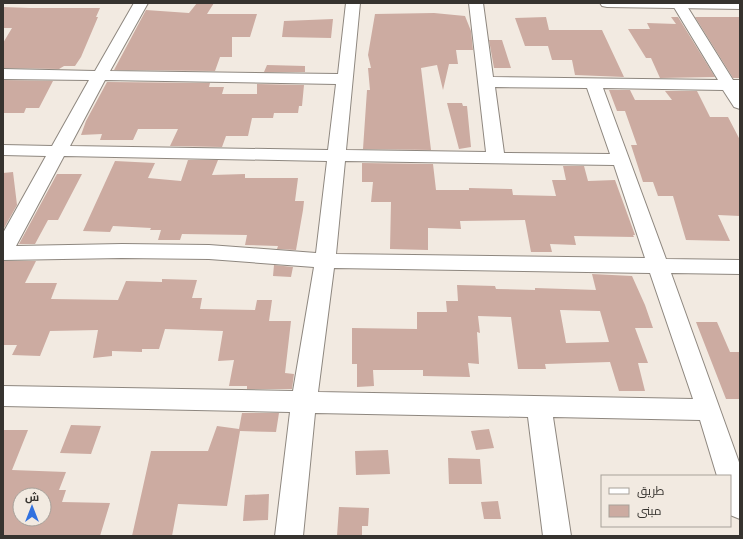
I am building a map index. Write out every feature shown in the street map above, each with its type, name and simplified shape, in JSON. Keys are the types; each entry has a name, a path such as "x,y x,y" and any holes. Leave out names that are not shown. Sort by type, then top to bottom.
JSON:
{"main road":[{"path":"607,3 740,5"}],"street":[{"path":"141,3 58,150 3,252 209,252 325,261 740,267"},
{"path":"289,536 304,403 325,261 354,3"},
{"path":"476,3 496,158"},
{"path":"679,4 734,85 740,104"},
{"path":"3,74 345,79"},
{"path":"487,82 734,85"},
{"path":"594,84 709,410 730,475"},
{"path":"3,150 621,160"},
{"path":"3,396 709,410"},
{"path":"539,406 557,536"},
{"path":"731,478 740,506"}],"building":[{"path":"197,3 214,3 207,14 257,14 250,37 232,37 232,57 220,57 215,71 114,70 146,10 189,13"},
{"path":"3,7 100,8 96,17 98,17 81,57 75,66 64,66 59,69 3,68 3,43 12,28 3,28"},
{"path":"434,13 465,16 471,31 473,50 456,50 458,64 449,64 443,90 437,65 421,68 431,150 363,149 367,90 370,90 368,68 371,68 368,55 375,14"},
{"path":"546,17 549,30 602,30 624,77 575,75 572,60 552,60 548,46 525,46 515,18"},
{"path":"671,17 678,17 715,77 660,78 651,58 646,58 628,29 650,29 647,23 676,24"},
{"path":"695,17 740,17 740,78 733,78"},
{"path":"333,19 331,38 282,37 284,21"},
{"path":"489,40 502,40 511,68 494,68"},
{"path":"267,65 305,66 305,72 264,72"},
{"path":"3,80 53,81 39,108 26,108 24,113 3,113"},
{"path":"107,82 210,83 209,87 224,87 222,94 257,94 257,84 304,85 302,106 299,106 298,113 274,113 273,118 252,118 248,136 226,136 222,147 170,146 178,129 138,129 133,140 100,140 102,134 81,135 86,121"},
{"path":"609,90 630,90 635,100 672,100 665,91 697,91 710,117 728,117 740,140 740,216 718,215 730,241 686,240 673,196 658,196 653,182 643,182 631,145 637,145 625,111 617,111"},
{"path":"447,103 462,103 463,106 467,106 471,147 459,149"},
{"path":"188,160 218,160 212,175 245,174 245,178 298,178 295,201 304,201 296,250 277,249 278,246 245,245 247,235 182,234 180,240 158,240 161,230 150,230 151,228 113,226 110,232 83,231 115,161 155,163 148,178 181,181"},
{"path":"362,163 433,164 436,190 469,190 469,188 512,189 513,195 556,196 552,180 566,180 563,166 584,166 588,181 615,180 635,235 633,235 634,237 574,236 576,245 550,244 552,252 531,252 525,220 460,221 461,229 428,228 428,250 390,249 391,202 371,202 373,182 362,182"},
{"path":"13,172 17,205 3,230 3,173"},
{"path":"57,174 82,174 58,220 48,220 35,244 19,244"},
{"path":"3,261 36,261 25,283 57,283 51,299 118,300 126,281 162,282 162,279 197,280 192,298 202,298 200,309 255,310 257,300 272,300 269,321 291,321 285,373 294,374 292,389 247,389 247,386 229,386 234,360 218,361 223,331 165,329 159,349 142,349 142,352 112,351 112,356 93,358 98,330 50,331 40,356 12,355 17,345 3,345"},
{"path":"274,265 293,267 291,277 273,276"},
{"path":"592,274 632,276 653,328 635,328 648,363 638,363 645,391 619,391 610,362 545,364 546,369 518,369 511,317 478,316 480,333 477,332 479,364 468,363 470,377 423,376 423,370 373,370 374,386 357,387 357,364 352,364 352,328 417,329 417,312 447,312 446,301 458,301 457,285 495,286 496,289 535,290 535,288 596,290","holes":["560,310 600,311 609,342 566,343"]},
{"path":"696,322 717,322 730,352 740,352 740,399 726,399"},
{"path":"242,413 279,413 276,432 240,431 227,506 178,504 172,536 132,536 151,451 208,451 217,426 239,429"},
{"path":"71,425 101,426 91,454 60,453"},
{"path":"489,429 494,448 476,450 471,431"},
{"path":"3,430 28,430 12,470 66,472 59,490 66,490 62,502 110,503 100,536 3,536"},
{"path":"388,450 390,474 356,475 355,451"},
{"path":"448,458 480,459 482,484 449,484"},
{"path":"269,494 268,520 243,521 245,495"},
{"path":"498,501 501,519 484,519 481,502"},
{"path":"339,507 369,508 368,526 362,526 362,536 337,536"}]}
